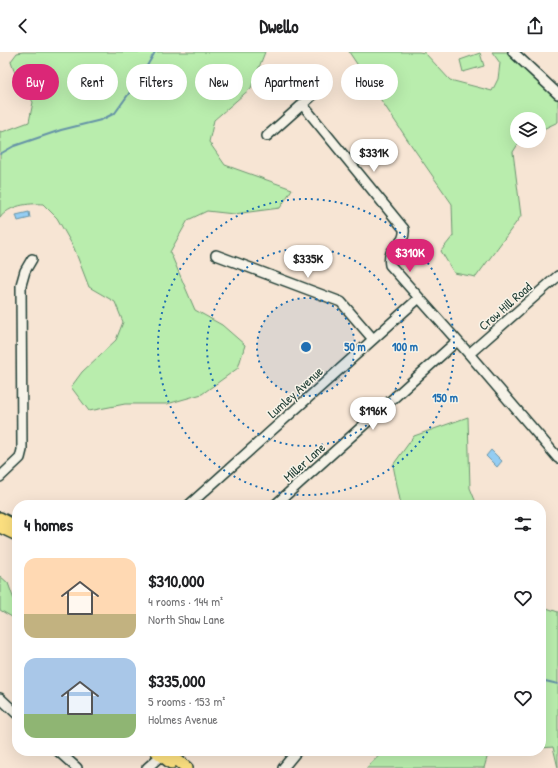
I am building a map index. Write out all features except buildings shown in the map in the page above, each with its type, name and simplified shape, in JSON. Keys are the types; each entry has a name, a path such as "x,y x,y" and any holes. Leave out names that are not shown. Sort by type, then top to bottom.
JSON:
{"main road":[{"path":"0,518 12,524"},
{"path":"0,527 12,533"},
{"path":"166,756 176,768"},
{"path":"168,756 187,768"}],"street":[{"path":"513,52 558,94"},
{"path":"267,136 307,100"},
{"path":"302,104 402,224 404,229 404,239 391,252 389,259 390,265 558,458"},
{"path":"216,255 341,302 373,339"},
{"path":"0,477 20,458 22,450 21,284 25,271 32,258"},
{"name":"Crow Hill Road","path":"469,354 558,276"},
{"name":"Lumley Avenue","path":"194,500 419,298"},
{"name":"Miller Lane","path":"281,500 457,341"},
{"path":"0,698 12,709"},
{"path":"63,756 76,768"},
{"path":"147,768 158,756"},
{"path":"283,768 293,756"}],"green space":[{"path":"265,52 260,64 251,64 251,88 243,95 243,64 195,64 195,100 237,100 214,120 209,142 225,165 292,189 280,208 234,214 207,211 188,220 170,252 195,310 222,325 245,345 238,368 202,394 167,404 125,404 89,411 71,387 82,372 116,340 123,322 115,302 89,287 74,248 57,218 43,204 20,206 9,210 0,218 0,131 2,132 29,122 33,102 32,100 59,100 59,64 12,64 11,61 17,53"},
{"path":"349,52 425,53 450,80 492,91 498,79 500,63 492,52 508,52 558,97 558,122 546,128 546,112 510,112 510,148 516,148 513,152 521,216 476,277 454,273 441,251 453,236 452,204 381,100 398,100 398,64 357,64"},
{"path":"480,53 484,66 463,72 460,60"},
{"path":"468,417 470,488 475,500 400,500 393,465 414,436"},
{"path":"0,576 8,583 12,594 12,617 0,610"},
{"path":"546,608 558,612 558,768 553,747 546,748"},
{"path":"379,756 488,756 484,768 366,768"}],"water":[{"path":"29,212 30,218 18,221 16,215"},
{"path":"491,450 502,461 497,467 486,456"}],"waterway":[{"path":"0,154 14,146 61,130 101,120 115,113 140,78 155,52"},
{"path":"546,681 558,684"}]}
